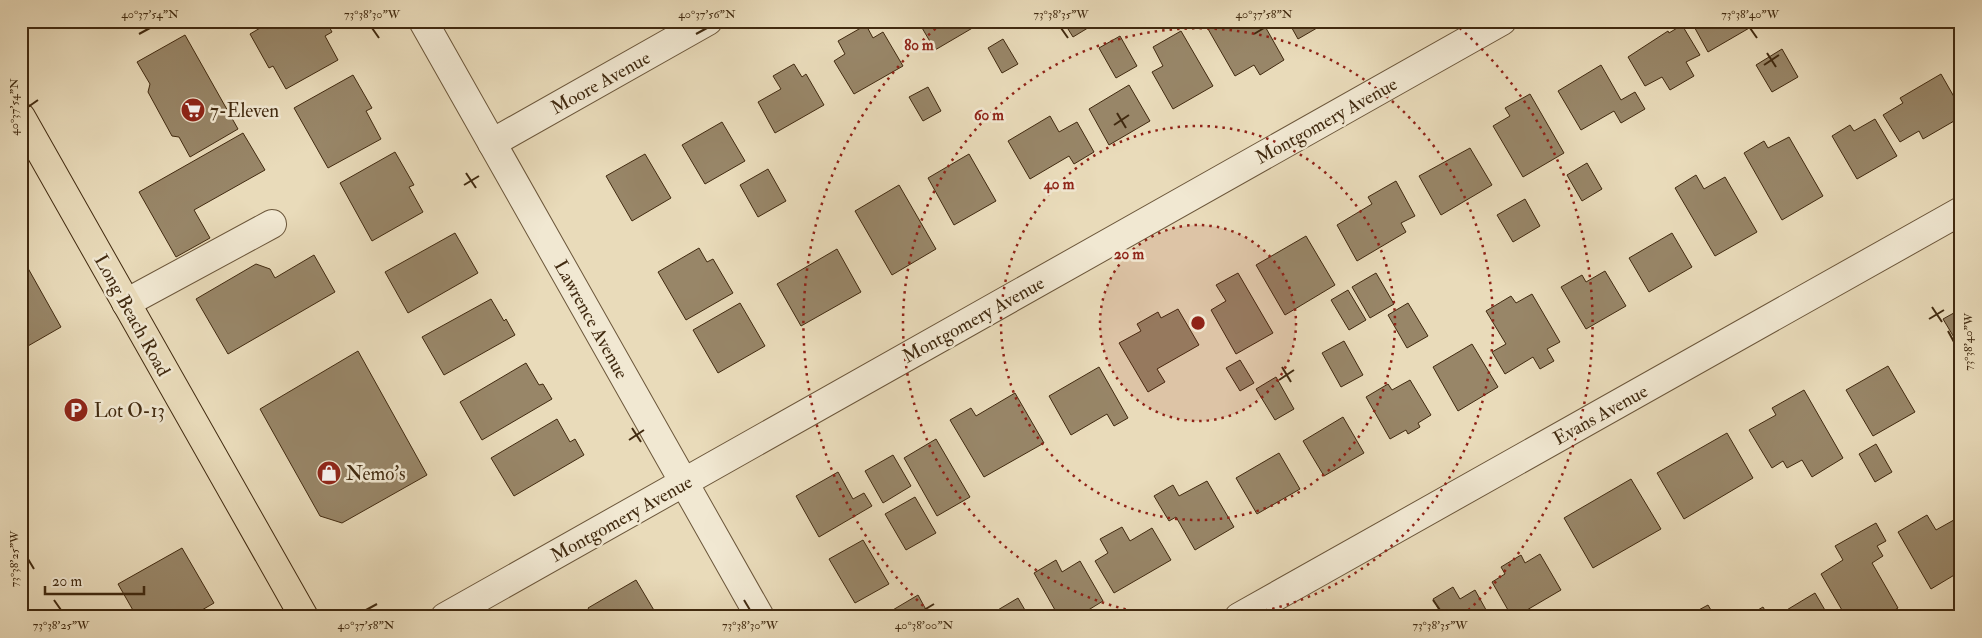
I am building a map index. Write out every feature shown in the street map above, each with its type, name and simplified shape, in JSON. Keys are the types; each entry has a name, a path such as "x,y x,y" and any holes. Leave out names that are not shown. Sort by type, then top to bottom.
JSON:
{"main road":[{"name":"Long Beach Road","path":"21,117 304,617"}],"street":[{"name":"Lawrence Avenue","path":"423,21 760,617"},
{"name":"Moore Avenue","path":"492,143 708,21"},
{"name":"Montgomery Avenue","path":"445,617 1502,21"},
{"name":"Evans Avenue","path":"1239,617 1961,211"},
{"path":"126,303 272,224"}],"building":[{"path":"272,21 326,21 332,32 325,36 338,60 286,89 273,66 269,68 250,34"},
{"path":"918,21 980,21 981,23 935,50"},
{"path":"1063,21 1095,21 1096,23 1073,37"},
{"path":"1173,21 1191,21 1178,29"},
{"path":"1205,21 1262,21 1284,60 1260,75 1254,65 1235,76"},
{"path":"1288,21 1329,21 1298,39"},
{"path":"1691,21 1748,21 1751,27 1708,52"},
{"path":"866,25 873,38 883,32 903,66 854,94 834,61 845,54 838,41"},
{"path":"1682,25 1700,55 1686,62 1694,76 1670,90 1662,77 1645,86 1628,57 1668,31 1669,33"},
{"path":"1181,31 1213,86 1173,109 1152,72 1163,66 1153,47"},
{"name":"7-Eleven","path":"185,35 238,129 190,157 179,137 172,136 148,92 150,84 137,62"},
{"path":"1120,36 1137,66 1116,78 1099,48"},
{"path":"1003,39 1018,64 1002,73 988,48"},
{"path":"1782,49 1798,77 1772,92 1756,65"},
{"path":"794,64 802,77 806,74 824,105 775,133 758,102 781,89 773,76"},
{"path":"1601,65 1621,100 1635,92 1645,109 1621,123 1614,111 1581,130 1558,91"},
{"path":"1941,74 1961,109 1961,117 1923,139 1919,131 1900,142 1883,115 1903,103 1900,98"},
{"path":"353,75 372,108 366,111 381,139 328,168 294,108"},
{"path":"1129,85 1150,121 1109,145 1089,109"},
{"path":"928,87 941,111 923,121 909,97"},
{"path":"1530,94 1564,153 1523,177 1493,126 1510,116 1505,108"},
{"path":"1050,116 1059,132 1077,122 1094,152 1074,164 1069,156 1030,179 1008,141"},
{"path":"1875,119 1897,156 1857,179 1832,136 1850,125 1854,131"},
{"path":"722,122 745,161 705,184 682,145"},
{"path":"243,133 265,170 194,210 210,238 176,257 139,192"},
{"path":"1789,137 1823,196 1782,220 1744,153 1764,141 1768,148"},
{"path":"1470,148 1492,185 1441,215 1419,176"},
{"path":"395,152 414,185 409,187 423,212 372,241 340,183"},
{"path":"645,154 671,198 632,221 606,176"},
{"path":"969,154 996,201 954,225 928,178"},
{"path":"1587,163 1602,189 1582,201 1567,175"},
{"path":"768,169 786,201 758,217 740,185"},
{"path":"1696,175 1704,189 1725,177 1757,232 1715,256 1675,188"},
{"path":"1396,181 1415,216 1401,223 1406,232 1357,261 1337,225 1372,204 1368,197"},
{"path":"899,185 936,249 892,275 855,211"},
{"path":"1525,199 1540,226 1513,242 1497,215"},
{"path":"455,233 478,273 408,313 385,272"},
{"path":"1672,233 1692,267 1649,292 1629,258"},
{"path":"1306,236 1335,285 1285,315 1256,265"},
{"path":"699,248 707,262 713,259 733,293 686,320 658,272"},
{"path":"837,249 861,292 801,326 777,284"},
{"path":"314,255 335,292 228,354 196,299 256,264 270,269 275,278"},
{"path":"21,257 29,270 21,274"},
{"path":"29,270 61,327 21,350 21,274"},
{"path":"1605,271 1626,306 1586,329 1561,287 1582,275 1586,282"},
{"path":"1238,273 1273,333 1236,354 1211,310 1226,301 1216,285"},
{"path":"1376,273 1394,304 1370,318 1352,287"},
{"path":"1348,290 1366,320 1349,330 1331,300"},
{"path":"1532,294 1560,342 1547,349 1554,361 1540,369 1533,357 1505,374 1492,352 1506,344 1486,311 1511,296 1516,303"},
{"path":"491,299 515,335 444,375 422,337"},
{"path":"740,303 765,346 718,373 693,330"},
{"path":"1408,303 1428,336 1407,348 1388,315"},
{"path":"1178,309 1199,345 1157,369 1165,382 1148,392 1119,343 1141,331 1137,324 1158,312 1161,318"},
{"path":"1961,309 1961,349 1943,319"},
{"path":"1344,341 1363,375 1341,387 1322,353"},
{"path":"1472,344 1498,387 1458,411 1433,367"},
{"path":"358,351 427,475 342,523 320,516 260,409"},
{"path":"1240,360 1254,383 1240,391 1226,368"},
{"path":"526,363 539,385 543,384 552,399 482,440 460,402"},
{"path":"1888,366 1915,412 1873,436 1846,390"},
{"path":"1099,367 1128,418 1114,426 1107,414 1071,435 1049,396"},
{"path":"1276,377 1294,409 1275,420 1256,389"},
{"path":"1410,380 1431,415 1418,423 1420,427 1408,434 1406,430 1390,439 1366,397 1388,384 1392,390"},
{"path":"1804,390 1843,458 1812,477 1802,460 1787,468 1783,461 1772,468 1749,430 1776,415 1772,408"},
{"path":"1015,393 1044,443 984,477 950,420 971,408 976,416"},
{"path":"1343,417 1364,453 1324,476 1303,441"},
{"path":"557,419 570,442 575,439 584,455 514,496 491,458"},
{"path":"1727,433 1753,478 1684,519 1657,473"},
{"path":"936,439 970,497 937,516 904,458"},
{"path":"1876,444 1892,472 1875,482 1859,454"},
{"path":"1279,453 1300,489 1257,514 1236,478"},
{"path":"893,455 911,486 883,503 865,471"},
{"path":"838,472 853,499 864,493 872,506 819,537 796,496"},
{"path":"1631,479 1661,529 1593,568 1564,518"},
{"path":"1207,481 1234,527 1195,550 1176,517 1169,521 1154,496 1173,485 1179,496"},
{"path":"915,497 936,533 906,550 885,514"},
{"path":"1927,515 1936,530 1961,516 1961,571 1931,589 1898,532"},
{"path":"1876,523 1886,541 1877,546 1883,556 1872,563 1898,608 1883,617 1846,617 1821,574 1843,560 1835,546"},
{"path":"1122,527 1130,541 1152,528 1171,560 1114,593 1095,561 1108,553 1100,539"},
{"path":"863,540 889,584 855,603 829,559"},
{"path":"182,548 214,603 190,617 125,617 134,612 118,584"},
{"path":"1540,554 1561,590 1512,617 1492,582 1505,574 1501,567 1521,555 1525,563"},
{"path":"1056,560 1062,572 1080,561 1103,601 1077,617 1059,617 1034,573"},
{"path":"636,580 658,617 593,617 588,608"},
{"path":"1453,587 1460,599 1475,590 1490,617 1429,617 1439,610 1433,599"},
{"path":"1815,593 1829,617 1775,617"},
{"path":"918,595 930,617 881,617"},
{"path":"1018,598 1029,617 986,617"},
{"path":"1708,605 1715,617 1697,617 1695,612"},
{"path":"1763,607 1769,617 1746,617"}],"place":[{"name":"7-Eleven","path":"193,110"},
{"name":"Lot O-13","path":"76,410"},
{"name":"Nemo's","path":"329,473"}]}
